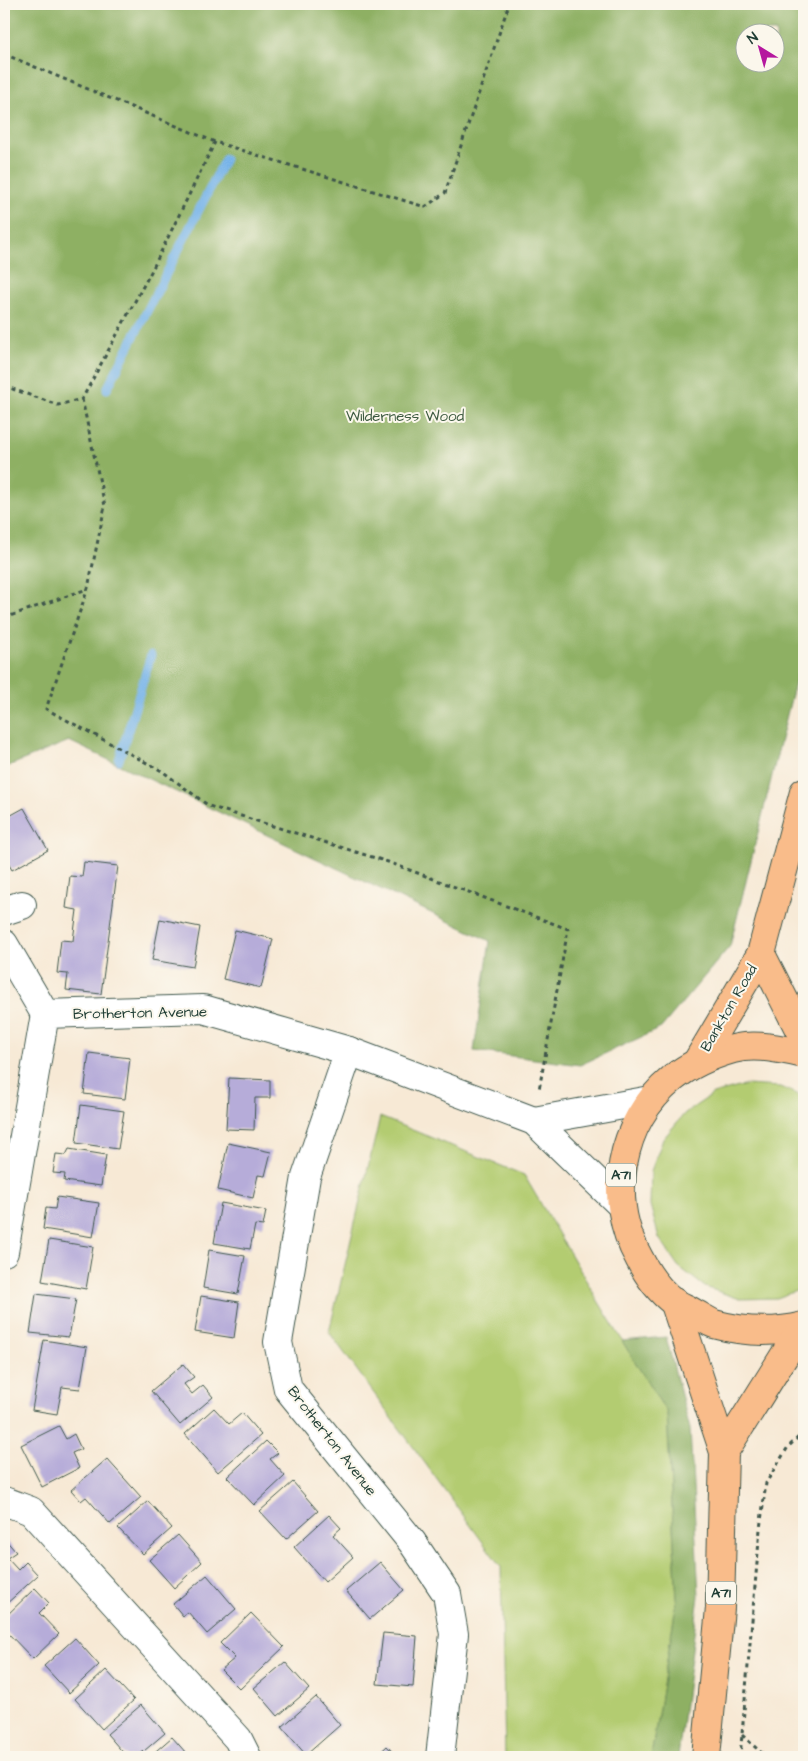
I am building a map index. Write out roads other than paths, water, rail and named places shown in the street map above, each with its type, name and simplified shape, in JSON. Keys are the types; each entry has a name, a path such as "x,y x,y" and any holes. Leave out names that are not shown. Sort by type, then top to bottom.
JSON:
{"main road":[{"name":"Bankton Road","path":"697,1062 761,954 804,792"},
{"name":"Bankton Road","path":"761,954 804,1039"},
{"name":"A71","path":"803,1326 758,1332 713,1323 674,1301 648,1274 629,1241 620,1205 621,1168 632,1132 651,1100 672,1079 697,1062 734,1049 774,1047 804,1054"},
{"name":"A71","path":"674,1301 724,1452 720,1608 706,1757"},
{"name":"A71","path":"724,1452 803,1326"}],"street":[{"path":"4,944 45,1014 4,1252"},
{"name":"Brotherton Avenue","path":"45,1014 203,1009 349,1051 534,1121 620,1205"},
{"name":"Brotherton Avenue","path":"349,1051 306,1177 278,1342 288,1389 412,1542 448,1594 454,1634 440,1757"},
{"path":"534,1121 651,1100"},
{"path":"4,1501 31,1511 238,1739 247,1757"}],"waterway":[{"path":"107,389 225,159"},
{"path":"119,760 151,655"}],"park label":[{"name":"Wilderness Wood","path":"405,416"}]}
